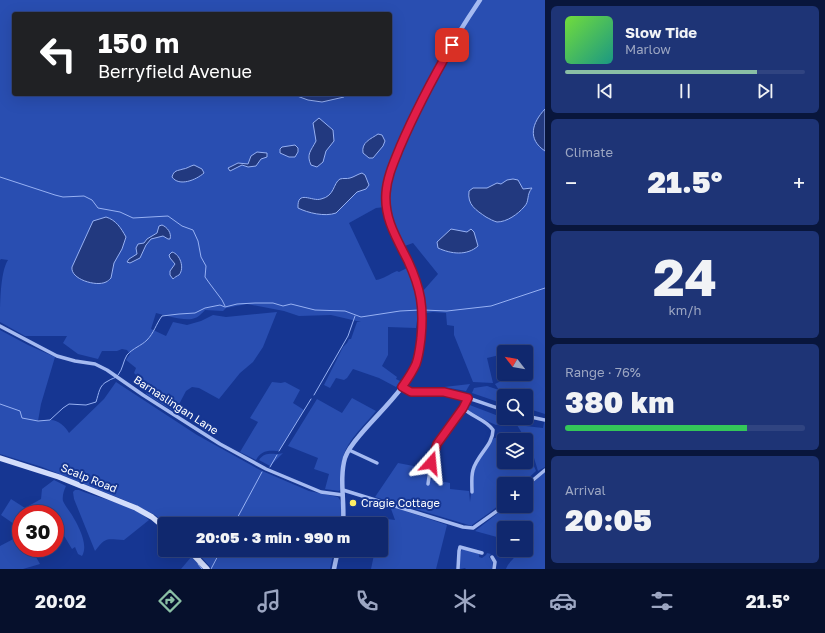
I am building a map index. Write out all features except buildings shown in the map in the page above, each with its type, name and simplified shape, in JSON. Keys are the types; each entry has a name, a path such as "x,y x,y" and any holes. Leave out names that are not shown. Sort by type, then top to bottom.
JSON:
{"main road":[{"name":"Scalp Road","path":"0,458 60,477 136,508 158,522"},
{"path":"196,557 207,569"}],"street":[{"path":"343,517 343,468 345,458 349,450 372,420 402,387 411,374 418,357 422,304 414,277 389,221 386,200 387,180 416,110 465,23 480,0"},
{"name":"Barnaslingan Lane","path":"0,326 56,356 95,364 220,444 266,469 321,492 343,493 463,527 473,528 497,511"},
{"path":"402,387 411,392 444,392 497,408"},
{"path":"428,484 431,463 437,444 463,408 468,398"},
{"path":"463,408 468,413 488,424 493,430 492,438 473,470 471,480 472,492"},
{"path":"533,417 545,420"},
{"path":"349,450 377,463"},
{"path":"533,480 545,470"},
{"path":"458,569 460,547 482,553"},
{"path":"334,569 337,557"},
{"path":"492,557 496,562 494,569"}],"shaded area":[{"path":"0,0 545,0 545,414 533,410 533,389 498,389 495,384 501,381 533,381 533,345 497,345 497,356 487,358 493,383 473,382 454,335 454,326 447,325 446,313 433,312 418,314 416,328 388,327 388,355 382,366 400,381 396,387 379,378 353,369 344,380 336,378 330,388 324,385 343,347 349,339 351,339 357,322 361,322 331,315 299,316 284,311 247,304 226,308 223,311 205,310 198,317 191,319 176,318 156,313 151,329 166,336 173,322 187,325 201,321 213,315 226,317 277,312 263,347 253,362 240,373 219,399 199,388 192,387 186,391 175,412 146,394 149,387 134,373 136,368 126,360 130,354 127,350 102,351 98,359 78,354 63,343 67,336 25,336 0,322 0,299 3,272 8,260 0,260","holes":["385,207 402,247 413,243 438,274 423,291 416,291 407,268 399,272 397,271 382,279 376,280 349,223 376,208"]},
{"path":"297,96 345,96 322,102 308,100"},
{"path":"545,109 545,151 536,141 533,131 537,120"},
{"path":"319,118 333,130 334,141 326,151 323,162 317,167 311,165 309,155 316,141 313,123"},
{"path":"378,134 382,135 385,141 383,146 373,158 369,158 363,153 365,143"},
{"path":"295,145 298,148 298,152 295,157 289,157 280,153 280,149 282,147"},
{"path":"257,152 267,153 267,157 261,159 256,166 248,167 242,165 230,171 228,168 238,163 248,164 251,156"},
{"path":"194,165 202,169 204,173 197,178 179,182 172,177 176,171"},
{"path":"362,173 365,175 369,185 366,189 357,192 336,213 327,215 317,214 298,208 298,202 300,199 321,199 326,197 340,179 350,178"},
{"path":"507,180 518,180 523,189 532,188 526,205 512,217 505,221 496,222 479,212 471,204 469,200 469,191 473,188 487,188 497,183 501,184"},
{"path":"106,217 115,222 126,237 122,249 114,263 111,278 107,282 90,283 75,275 72,271 72,267 93,221"},
{"path":"162,225 169,230 170,239 163,236 151,239 146,245 140,258 130,263 127,262 137,254 136,248 138,244 144,243 147,239 157,233 159,226"},
{"path":"451,229 467,232 471,229 474,232 478,246 464,253 453,253 438,248 437,242"},
{"path":"172,252 177,255 182,265 181,272 173,279 170,275 170,271 175,264 169,255"},
{"path":"0,330 55,357 41,404 38,421 56,421 64,426 69,433 104,399 116,382 197,435 260,470 309,491 338,497 342,507 342,514 341,517 158,517 129,502 42,467 0,454"},
{"path":"272,382 285,382 300,390 293,403 304,410 280,450 265,452 256,460 240,452 258,422 250,418"},
{"path":"470,384 466,391 444,387"},
{"path":"487,386 497,389 497,402 472,393 474,388"},
{"path":"352,398 376,411 353,438 345,450 341,465 341,489 339,491 325,489 329,474 314,469 318,458 288,446 317,399 342,413"},
{"path":"467,404 497,415 497,425 487,421 466,409"},
{"path":"545,418 545,467 538,471 533,455 533,433 522,433 517,425 543,428"},
{"path":"494,438 497,438 497,469 533,469 533,464 536,471 530,477 497,477 497,507 472,526 375,497 398,463 429,469 430,479 450,483 450,489 469,491 470,502 474,471 486,446"},
{"path":"283,453 270,466 259,460 267,454"},
{"path":"545,472 545,569 506,569 514,557 533,557 533,521 497,521 497,537 475,531 498,513 533,513 533,483"},
{"path":"54,480 66,486 63,493 63,501 80,529 84,546 82,556 78,554 75,547 72,549 64,536 64,505 30,505 41,499 42,489"},
{"path":"75,490 126,506 149,520 124,540 106,540 95,551 74,499 73,492"},
{"path":"11,499 20,505 12,505 12,523 1,515"},
{"path":"390,506 447,525 436,569 371,569 374,557 388,557 388,519 395,520"},
{"path":"12,540 12,557 36,557 40,564 23,569 0,569 0,546"},
{"path":"463,549 479,554 479,557 482,558 487,553 491,554 489,557 493,562 492,569 460,569 460,552"},
{"path":"191,557 193,557 204,569 181,569"},
{"path":"201,557 333,557 330,569 212,569"}],"waterway":[{"path":"0,177 63,197 84,196 92,200 98,208 120,212 133,218 168,216 182,226 193,230 198,241 201,257 206,266 205,277 225,306"},
{"path":"423,310 447,311 491,306 545,288"},
{"path":"0,404 20,411 22,418 38,421 50,420 69,404 86,405 96,402 103,385 118,375 127,355 147,340 162,316 195,313 205,308 220,305 225,307 237,304 255,303 273,303 283,306 291,304 315,310 345,311 361,317 400,311 420,310"},
{"path":"314,395 348,336 355,316"},
{"path":"279,451 311,399"},
{"path":"270,467 277,455"},
{"path":"238,517 262,472"},
{"path":"211,569 217,557"},
{"path":"198,564 202,569"}],"place":[{"name":"Cragie Cottage","path":"353,503"}],"route":[{"path":"431,463 437,444 463,408 468,398 444,392 411,392 402,387 411,374 418,357 422,332 422,304 414,277 389,221 386,207 386,194 387,180 416,110 452,45"}]}
